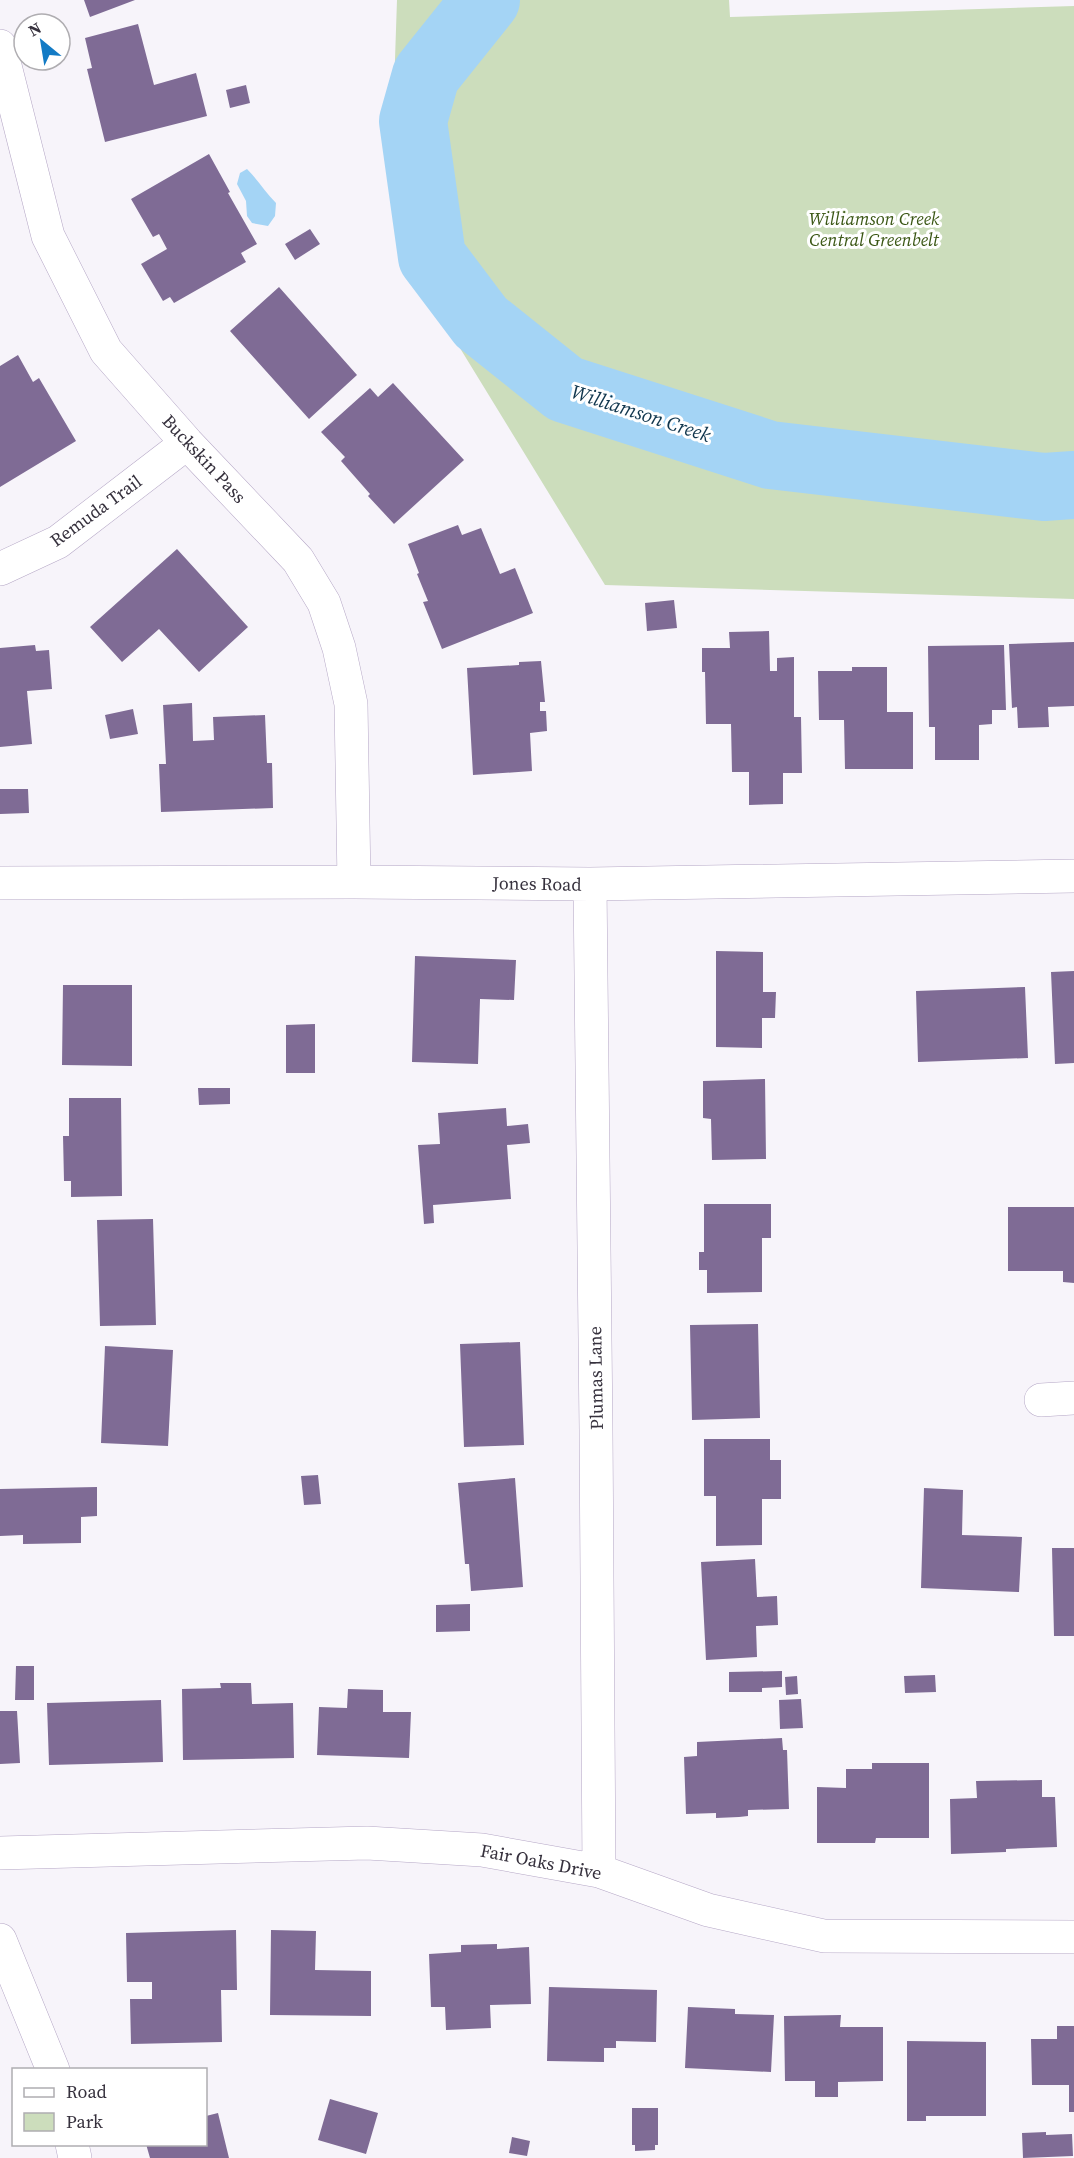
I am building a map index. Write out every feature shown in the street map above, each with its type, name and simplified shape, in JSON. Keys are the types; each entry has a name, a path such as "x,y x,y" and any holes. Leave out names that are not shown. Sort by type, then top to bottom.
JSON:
{"street":[{"name":"Buckskin Pass","path":"0,46 48,236 106,351 187,443 298,560 324,603 339,648 351,704 354,882"},
{"name":"Remuda Trail","path":"0,569 58,542 187,443"},
{"name":"Jones Road","path":"0,883 590,884 1074,876"},
{"name":"Plumas Lane","path":"590,884 597,1442 599,1871"},
{"path":"1041,1400 1074,1398"},
{"name":"Fair Oaks Drive","path":"0,1853 368,1843 482,1850 599,1871 708,1910 824,1936 1074,1937"},
{"path":"0,1940 52,2068"}],"green space":[{"name":"Williamson Creek Central Greenbelt","path":"397,0 729,0 730,17 1074,6 1074,599 605,585 417,278 391,177"}],"water":[{"path":"247,169 276,203 275,216 268,226 252,223 247,216 246,201 237,184 240,173"}],"building":[{"path":"84,0 135,0 90,17"},
{"path":"138,24 154,85 196,73 207,116 105,142 87,69 92,68 85,38"},
{"path":"246,85 250,103 230,108 226,90"},
{"path":"209,154 257,244 241,253 246,262 174,303 170,297 163,301 141,264 167,249 159,234 153,237 131,199"},
{"path":"310,229 320,244 295,260 285,244"},
{"path":"279,287 357,375 309,419 230,331"},
{"path":"18,355 33,382 39,378 76,441 0,487 0,366"},
{"path":"393,383 464,460 394,524 368,496 370,494 341,461 345,457 321,432 370,388 378,397"},
{"path":"458,525 462,535 481,528 500,574 515,568 533,613 442,649 423,602 428,601 408,544"},
{"path":"177,549 248,627 199,672 159,629 122,662 90,627"},
{"path":"674,600 677,628 647,631 645,603"},
{"path":"769,631 770,671 777,671 777,658 794,657 794,717 801,717 802,773 783,773 783,804 749,805 749,772 732,772 731,724 706,724 702,648 730,648 729,632"},
{"path":"1074,642 1074,706 1048,707 1049,727 1018,728 1017,707 1012,708 1009,644"},
{"path":"35,645 36,651 49,650 52,689 27,691 32,744 0,747 0,648"},
{"path":"1004,645 1006,710 992,710 992,724 979,725 979,760 935,760 935,727 929,727 928,646"},
{"path":"541,661 545,702 540,702 540,711 546,711 547,731 530,733 532,771 473,775 467,668 519,665 519,662"},
{"path":"852,667 887,667 887,712 913,712 913,769 845,769 844,720 819,720 818,671 852,671"},
{"path":"192,703 193,741 214,740 213,717 265,715 267,763 272,763 273,808 161,812 159,764 166,764 163,705"},
{"path":"133,709 138,734 110,739 105,715"},
{"path":"0,789 28,789 29,813 0,814"},
{"path":"716,951 763,952 763,992 776,992 775,1018 762,1018 762,1048 716,1047"},
{"path":"415,956 516,960 514,1000 480,999 478,1064 412,1062"},
{"path":"1074,971 1074,1063 1055,1064 1051,972"},
{"path":"63,985 132,985 132,1066 62,1065"},
{"path":"1025,987 1028,1058 918,1062 916,991"},
{"path":"315,1024 315,1073 286,1073 286,1025"},
{"path":"765,1079 766,1159 712,1160 711,1119 703,1118 703,1081"},
{"path":"198,1088 230,1088 230,1104 199,1105"},
{"path":"69,1098 121,1098 122,1196 71,1197 71,1181 64,1181 63,1136 69,1136"},
{"path":"506,1108 507,1126 528,1124 530,1143 507,1145 511,1199 433,1205 434,1223 424,1224 418,1145 440,1144 438,1113"},
{"path":"704,1204 771,1204 771,1238 762,1238 762,1292 707,1293 707,1270 699,1270 699,1252 704,1252"},
{"path":"1008,1207 1074,1207 1074,1283 1063,1282 1063,1271 1008,1271"},
{"path":"153,1219 156,1325 100,1326 97,1220"},
{"path":"758,1324 760,1418 692,1420 690,1325"},
{"path":"520,1342 524,1445 464,1447 460,1344"},
{"path":"105,1346 173,1350 168,1446 101,1443"},
{"path":"704,1439 770,1439 770,1460 781,1460 781,1499 762,1499 762,1545 716,1546 716,1496 704,1496"},
{"path":"318,1475 321,1504 304,1505 301,1476"},
{"path":"515,1478 523,1587 471,1591 469,1564 465,1564 458,1483"},
{"path":"97,1487 97,1516 81,1517 81,1543 23,1544 23,1535 0,1536 0,1489"},
{"path":"924,1488 963,1490 962,1535 1022,1537 1019,1592 921,1588"},
{"path":"1052,1548 1074,1548 1074,1636 1054,1636"},
{"path":"755,1559 757,1597 777,1596 778,1625 756,1626 757,1657 706,1660 701,1562"},
{"path":"470,1604 470,1631 436,1632 436,1605"},
{"path":"16,1666 34,1666 34,1700 15,1700"},
{"path":"782,1671 782,1687 762,1688 762,1692 729,1692 729,1672"},
{"path":"935,1675 936,1692 905,1693 904,1676"},
{"path":"797,1676 798,1694 786,1695 785,1677"},
{"path":"220,1683 251,1683 252,1704 293,1703 294,1758 183,1760 182,1689 221,1688"},
{"path":"348,1689 383,1690 383,1712 411,1712 409,1758 317,1755 319,1707 347,1708"},
{"path":"801,1699 803,1728 780,1729 779,1700"},
{"path":"161,1700 163,1762 49,1765 47,1703"},
{"path":"0,1711 17,1711 20,1763 0,1764"},
{"path":"782,1738 783,1750 787,1750 789,1809 748,1810 748,1816 739,1817 716,1818 716,1813 686,1814 684,1757 697,1756 697,1742"},
{"path":"872,1763 929,1763 929,1838 876,1838 875,1843 817,1843 817,1787 846,1788 846,1769 872,1769"},
{"path":"1042,1780 1042,1797 1055,1797 1057,1847 951,1854 950,1799 977,1798 976,1781"},
{"path":"236,1930 237,1990 221,1990 222,2042 131,2044 130,1999 152,1999 152,1982 127,1982 126,1933"},
{"path":"271,1930 316,1931 315,1970 371,1971 371,2016 270,2015"},
{"path":"497,1944 497,1949 529,1947 531,2004 490,2005 491,2028 446,2030 445,2007 431,2007 429,1954 461,1952 461,1945"},
{"path":"549,1987 657,1990 656,2042 616,2041 616,2048 604,2048 604,2062 547,2061"},
{"path":"688,2007 735,2009 735,2014 774,2015 771,2072 685,2068"},
{"path":"841,2015 840,2027 883,2027 883,2081 838,2082 838,2097 815,2097 815,2081 785,2081 784,2016"},
{"path":"1057,2026 1074,2026 1074,2112 1069,2112 1069,2085 1032,2085 1031,2039 1057,2039"},
{"path":"907,2041 986,2042 986,2116 926,2116 926,2121 907,2121"},
{"path":"330,2099 378,2113 366,2154 318,2140"},
{"path":"632,2108 658,2108 658,2145 655,2145 655,2150 635,2151 635,2145 632,2145"},
{"path":"218,2113 229,2158 150,2158 147,2146 207,2146 207,2116"},
{"path":"1046,2132 1046,2135 1072,2134 1073,2156 1023,2158 1022,2133"},
{"path":"512,2137 530,2141 527,2156 509,2153"}],"waterway":[{"name":"Williamson Creek","path":"486,0 426,75 413,121 432,257 481,322 565,389 770,455 1044,487 1074,485"}]}
